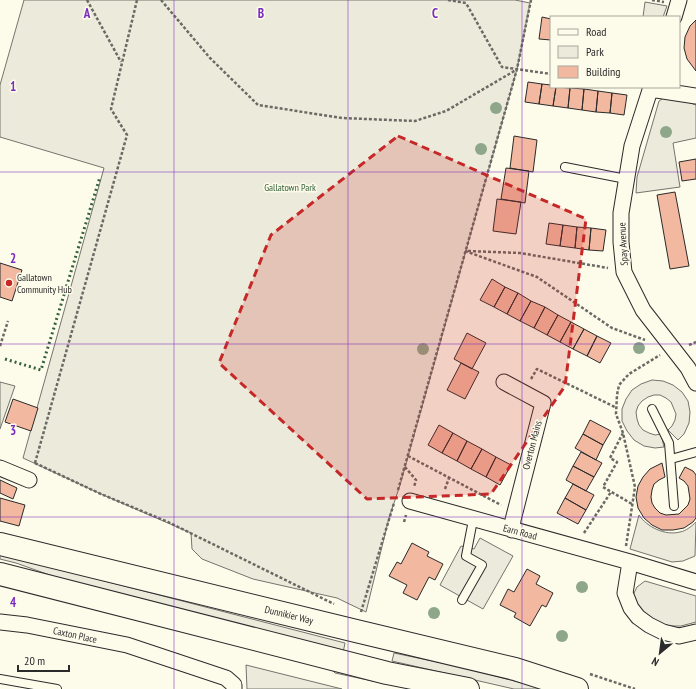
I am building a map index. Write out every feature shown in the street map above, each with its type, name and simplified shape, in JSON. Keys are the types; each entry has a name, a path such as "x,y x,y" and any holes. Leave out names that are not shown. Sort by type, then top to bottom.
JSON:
{"main road":[{"name":"Dunnikier Way","path":"0,544 356,632 515,669 577,689"},
{"path":"0,574 387,673 468,689"}],"street":[{"path":"674,16 679,0"},
{"path":"650,88 695,94"},
{"name":"Spay Avenue","path":"650,88 632,146 621,213 621,242 624,272 643,310 688,368 696,383"},
{"name":"Overton Mains","path":"504,382 543,403 513,520 512,530"},
{"path":"0,468 29,480"},
{"name":"Earn Road","path":"403,500 512,530 628,556 696,582"},
{"path":"628,556 625,593 631,608 638,617 649,625 663,632 679,636 696,632"},
{"name":"Caxton Place","path":"0,622 27,625 127,645 226,678 234,685 234,689"}],"lane":[{"path":"565,167 626,179"},
{"path":"652,409 670,443 674,506"},
{"path":"672,459 696,452"},
{"path":"462,600 482,565 466,556 473,520"},
{"path":"0,679 57,689"}],"path":[{"path":"87,0 122,63"},
{"path":"29,480 127,136 111,109 136,0"},
{"path":"161,0 210,58 258,105 342,118 415,121 446,111 517,69"},
{"path":"448,0 466,3 502,67 550,74"},
{"path":"398,491 517,69 531,0"},
{"path":"465,251 520,253 624,272"},
{"path":"465,251 537,277 612,328 647,340"},
{"path":"0,346 8,321"},
{"path":"628,556 632,504 635,487 623,433 616,414 619,385 629,374 656,357 674,351"},
{"path":"525,392 537,368 617,408"},
{"path":"623,433 610,458 618,462 603,488 632,504"},
{"path":"408,456 505,507"},
{"path":"35,463 101,494 168,522 338,607"},
{"path":"359,617 403,500 416,480 405,467"},
{"path":"445,489 449,478"},
{"path":"581,538 611,492"}],"highlighted area":[{"path":"398,136 586,219 565,386 491,494 367,499 219,363 271,235"}],"green space":[{"name":"Gallatown Park","path":"24,0 515,0 530,3 517,69 400,485 389,518 366,612 337,598 253,579 202,559 192,549 191,533 23,458 104,168 0,137 0,85"},
{"path":"645,2 667,6 663,16 643,16"},
{"path":"672,96 696,105 696,138 673,143 680,187 636,193 637,177 659,101 665,97"},
{"path":"639,515 652,527 668,533 682,531 689,528 696,522 695,556 683,561 672,562 630,549"},
{"path":"0,554 345,643 343,653 75,584 16,563 0,559"},
{"path":"645,581 696,596 696,622 681,626 668,626 645,617 637,607 633,595 637,587"},
{"path":"394,653 466,668 544,689 514,689 392,661"},
{"path":"246,665 342,689 247,689"},
{"path":"331,669 377,679 377,682 335,673"}],"shaded area":[{"path":"652,380 663,381 673,385 682,392 688,401 690,412 689,423 684,434 678,440 668,430 675,420 676,414 671,402 660,395 648,397 642,401 636,412 637,419 643,430 655,435 661,434 664,447 655,448 644,446 634,440 622,421 622,409 632,390 641,384"},
{"path":"0,382 15,386 0,429"},
{"path":"480,538 513,556 483,609 440,585 461,546 474,549"}],"building":[{"path":"542,17 550,19 550,40 539,39"},
{"path":"696,20 696,71 687,59 684,48 685,37 690,26"},
{"path":"528,82 542,84 539,104 525,102"},
{"path":"542,84 550,85 550,88 556,88 553,106 539,104"},
{"path":"556,88 570,88 568,108 553,106"},
{"path":"570,88 584,89 582,110 568,108"},
{"path":"584,89 598,91 596,112 582,110"},
{"path":"598,91 612,93 610,113 596,112"},
{"path":"612,93 627,95 624,115 610,113"},
{"path":"514,136 537,140 533,172 510,168"},
{"path":"696,159 696,179 682,181 679,162"},
{"path":"506,168 529,171 525,203 501,199"},
{"path":"675,192 689,266 670,269 657,195"},
{"path":"497,199 521,202 516,234 493,231"},
{"path":"549,223 563,225 560,246 546,244"},
{"path":"563,225 577,227 575,248 560,246"},
{"path":"577,227 591,228 589,250 575,248"},
{"path":"591,228 606,230 603,251 589,250"},
{"name":"Gallatown Community Hub","path":"0,263 22,270 12,301 0,297"},
{"path":"492,279 505,287 494,307 480,300"},
{"path":"505,287 518,293 507,314 494,307"},
{"path":"518,293 531,301 520,321 507,314"},
{"path":"531,301 545,307 534,328 520,321"},
{"path":"545,307 558,315 547,335 534,328"},
{"path":"558,315 571,322 560,342 547,335"},
{"path":"571,322 584,329 573,349 560,342"},
{"path":"584,329 597,336 587,356 573,349"},
{"path":"467,333 486,343 472,369 454,359"},
{"path":"597,336 611,343 600,363 587,356"},
{"path":"461,363 479,372 465,399 447,390"},
{"path":"13,399 38,408 31,431 5,422"},
{"path":"590,420 611,431 603,445 583,434"},
{"path":"439,425 453,433 442,453 428,445"},
{"path":"453,433 467,441 457,461 442,453"},
{"path":"583,434 603,445 596,460 575,448"},
{"path":"467,441 482,449 471,469 457,461"},
{"path":"482,449 496,457 486,477 471,469"},
{"path":"581,452 602,463 594,477 573,466"},
{"path":"496,457 511,465 500,485 486,477"},
{"path":"662,463 665,477 654,484 651,497 652,503 660,513 666,515 679,514 688,505 690,499 688,486 679,478 685,467 693,471 696,475 696,518 684,528 662,530 652,525 644,518 638,508 636,497 638,486 650,469"},
{"path":"573,466 594,477 586,491 566,480"},
{"path":"0,480 17,488 13,499 0,493"},
{"path":"573,484 594,495 586,510 565,498"},
{"path":"0,498 25,505 19,526 0,521"},
{"path":"565,498 586,510 578,524 557,513"},
{"path":"412,543 429,552 427,556 443,564 435,580 429,577 417,600 403,593 407,585 389,576 397,562 401,564"},
{"path":"527,569 540,576 536,584 553,593 546,607 542,605 530,626 514,617 516,613 500,605 508,589 514,592"}],"hedge":[{"path":"5,359 41,370 100,177"}],"place":[{"name":"Gallatown Community Hub","path":"9,283"}]}
